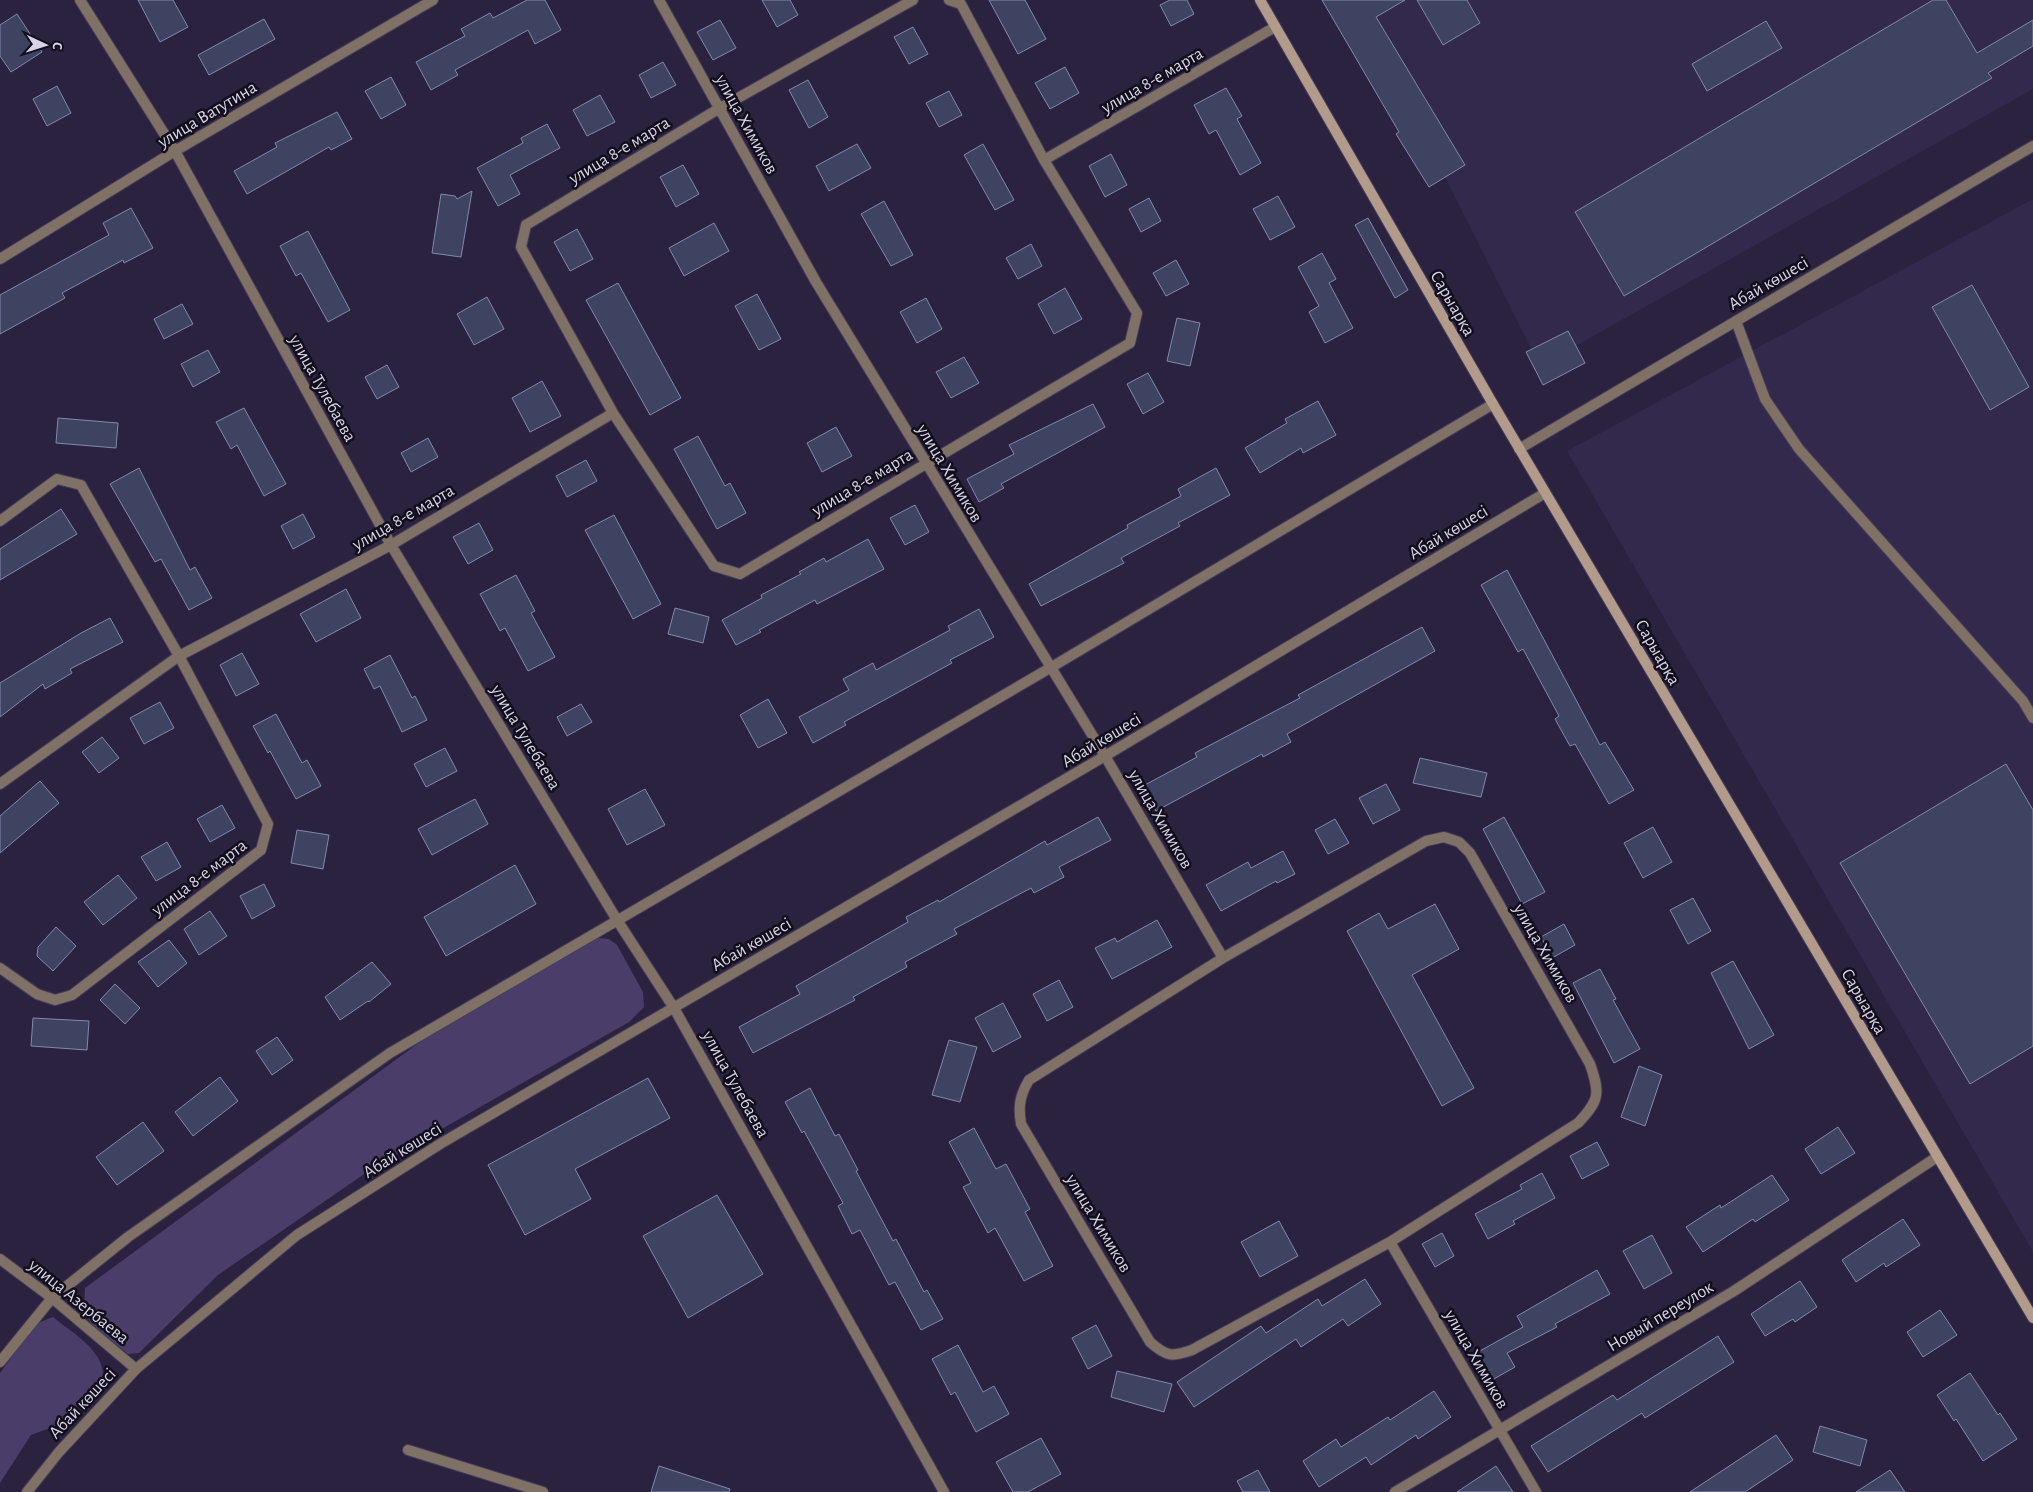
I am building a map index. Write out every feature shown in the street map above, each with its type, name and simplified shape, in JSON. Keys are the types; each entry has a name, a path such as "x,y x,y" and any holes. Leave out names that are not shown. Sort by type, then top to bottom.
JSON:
{"main road":[{"name":"Сарыарқа","path":"1260,0 1519,449 2033,1318"}],"street":[{"name":"улица Тулебаева","path":"80,0 175,151 391,545 617,920 674,1008 944,1492"},
{"name":"улица Ватутина","path":"0,259 175,151 432,0"},
{"name":"улица Химиков","path":"659,0 816,282 925,464 1106,756 1223,958"},
{"name":"улица 8-е марта","path":"913,0 720,108 526,225 521,247 613,413 714,566 740,574 1130,343 1137,313 1044,160 962,4 950,0"},
{"name":"улица 8-е марта","path":"1044,160 1275,27"},
{"name":"Абай көшесі","path":"1519,449 2033,146"},
{"path":"1736,321 1765,399 1799,449 2023,701 2033,718"},
{"path":"0,1362 52,1298 128,1237 390,1053 1050,668 1493,404"},
{"name":"улица 8-е марта","path":"0,784 179,656 391,545 613,413"},
{"name":"улица 8-е марта","path":"0,521 57,479 82,485 179,656 268,824 261,850 72,995 55,1000 37,994 0,968"},
{"name":"Абай көшесі","path":"27,1492 59,1452 136,1369 297,1235 440,1144 1106,756 1545,493"},
{"name":"улица Химиков","path":"1444,837 1459,842 1470,853 1590,1064 1598,1086 1593,1108 1578,1123 1390,1242 1192,1350 1176,1356 1162,1352 1150,1342 1021,1124 1018,1106 1029,1080 1223,958 1426,841 1444,837"},
{"name":"Новый переулок","path":"1395,1492 1734,1291 1937,1157"},
{"name":"улица Химиков","path":"1390,1242 1536,1492"},
{"name":"улица Азербаева","path":"0,1259 52,1298 136,1369"},
{"path":"408,1450 543,1492"}],"shaded area":[{"path":"1356,0 2033,0 2033,89 1540,366"},
{"path":"2033,199 2033,1252 1567,451"},
{"path":"597,938 609,939 617,945 643,992 644,1007 629,1022 370,1170 218,1275 139,1353 128,1354 92,1326 84,1310 85,1288 424,1039"},
{"path":"53,1317 77,1335 92,1350 102,1367 103,1376 63,1423 31,1435 0,1483 0,1373 35,1324"}],"building":[{"path":"138,0 173,0 188,27 160,42"},
{"path":"527,0 545,0 561,30 535,44 528,30 455,70 458,75 431,90 416,62 465,36 461,29 490,13 493,18"},
{"path":"762,0 790,0 798,15 777,27"},
{"path":"989,0 1025,0 1046,39 1018,54"},
{"path":"1170,0 1187,0 1194,14 1171,26 1160,5"},
{"path":"1322,0 1405,0 1376,17 1465,165 1429,187 1396,134 1399,132"},
{"path":"1417,0 1467,0 1480,23 1443,45"},
{"path":"1933,0 1946,0 1977,53 2033,20 2033,46 1988,73 1992,78 1624,296 1575,212"},
{"path":"17,14 42,52 11,72 0,56 0,25"},
{"path":"264,19 275,39 209,75 198,55"},
{"path":"720,20 736,48 713,60 697,32"},
{"path":"1766,21 1782,48 1707,91 1692,64"},
{"path":"913,27 928,54 909,64 894,37"},
{"path":"663,62 676,85 651,98 639,75"},
{"path":"1065,67 1079,93 1050,109 1035,83"},
{"path":"391,77 406,105 381,119 365,91"},
{"path":"808,80 828,117 809,128 789,90"},
{"path":"57,86 71,113 47,126 33,99"},
{"path":"1226,88 1242,116 1237,119 1261,163 1240,175 1216,130 1209,134 1194,105"},
{"path":"949,91 962,115 939,127 926,103"},
{"path":"600,95 615,122 587,136 573,110"},
{"path":"337,112 352,139 331,150 329,147 247,194 234,171 277,147 275,143"},
{"path":"547,124 560,148 510,175 520,194 498,206 477,168 523,143 521,138"},
{"path":"857,144 871,168 829,191 816,166"},
{"path":"983,144 1014,200 995,210 964,155"},
{"path":"1111,154 1127,185 1105,197 1089,166"},
{"path":"683,165 699,194 676,207 660,177"},
{"path":"472,191 461,257 432,253 441,194 455,196 457,199"},
{"path":"1278,196 1295,227 1270,240 1253,209"},
{"path":"1149,198 1161,221 1141,232 1129,209"},
{"path":"884,201 913,255 891,266 861,214"},
{"path":"131,208 153,248 124,263 123,260 62,293 65,298 0,334 0,295 109,235 103,223"},
{"path":"1368,218 1408,290 1395,298 1355,225"},
{"path":"714,223 729,251 684,276 669,248"},
{"path":"577,229 593,259 570,271 554,242"},
{"path":"308,231 350,310 328,322 301,273 296,276 280,246"},
{"path":"1031,244 1042,266 1018,279 1006,258"},
{"path":"1322,253 1336,279 1329,283 1353,328 1325,343 1309,312 1319,306 1298,267"},
{"path":"1176,260 1189,284 1166,296 1153,273"},
{"path":"618,283 681,398 650,415 586,300"},
{"path":"1972,285 2029,387 1990,410 1932,307"},
{"path":"1065,288 1082,319 1054,334 1038,304"},
{"path":"757,294 781,339 759,350 735,306"},
{"path":"487,297 504,329 474,345 457,314"},
{"path":"926,298 942,329 917,343 900,312"},
{"path":"182,304 193,324 164,339 154,319"},
{"path":"1177,318 1200,323 1190,366 1167,361"},
{"path":"1568,331 1585,363 1543,385 1526,352"},
{"path":"208,350 220,372 193,387 181,364"},
{"path":"964,357 979,383 951,398 936,372"},
{"path":"387,365 399,387 377,399 365,377"},
{"path":"1148,373 1164,402 1143,414 1127,384"},
{"path":"542,381 561,416 530,432 512,398"},
{"path":"1318,401 1336,435 1303,453 1301,448 1260,473 1245,448 1287,423 1285,419"},
{"path":"1093,404 1105,427 1001,484 1004,488 979,502 967,479 1014,454 1009,445"},
{"path":"244,408 286,484 264,496 237,445 231,449 216,422"},
{"path":"58,418 118,423 116,448 56,443"},
{"path":"836,427 852,456 822,472 807,443"},
{"path":"698,436 725,486 730,483 746,513 717,529 674,449"},
{"path":"428,438 438,457 411,472 401,453"},
{"path":"586,460 597,481 567,497 556,476"},
{"path":"139,468 190,570 195,567 212,598 189,610 161,559 155,562 110,484"},
{"path":"1216,468 1230,495 1178,523 1180,526 1121,558 1124,563 1041,606 1029,584 1128,528 1127,525 1181,496 1178,489"},
{"path":"915,505 929,532 905,545 890,518"},
{"path":"61,509 77,534 0,580 0,549"},
{"path":"303,514 315,537 293,549 281,526"},
{"path":"614,515 661,604 633,619 585,530"},
{"path":"479,523 493,550 468,564 453,537"},
{"path":"868,539 884,569 817,604 815,600 759,630 761,632 736,645 722,620 762,598 761,595 801,574 799,572 824,558 826,562"},
{"path":"1507,570 1600,745 1605,742 1634,790 1609,804 1575,744 1570,746 1555,719 1559,716 1523,649 1518,652 1481,585"},
{"path":"516,575 535,611 531,613 555,657 528,671 505,628 500,631 480,594"},
{"path":"346,589 361,618 316,642 300,614"},
{"path":"675,608 709,617 703,643 668,634"},
{"path":"979,609 994,637 950,660 952,663 844,722 846,725 813,743 799,717 849,690 843,679 873,663 876,670 950,630 948,626"},
{"path":"110,618 123,642 70,669 72,673 45,689 43,684 0,717 0,683 81,633"},
{"path":"1422,627 1435,651 1287,734 1291,742 1263,757 1262,754 1156,811 1143,786 1197,757 1195,753 1300,698 1298,695"},
{"path":"242,653 259,684 236,696 220,665"},
{"path":"390,655 412,698 415,696 427,720 402,732 380,686 374,689 364,669"},
{"path":"768,699 787,733 758,748 740,715"},
{"path":"160,702 174,728 144,744 130,718"},
{"path":"581,704 592,722 567,736 557,717"},
{"path":"276,714 302,763 307,760 321,786 296,799 270,751 268,753 253,726"},
{"path":"102,737 119,758 99,773 82,752"},
{"path":"445,748 457,771 426,787 414,764"},
{"path":"1420,758 1487,773 1481,797 1413,783"},
{"path":"2006,764 2033,810 2033,1046 1970,1084 1840,863"},
{"path":"40,781 59,803 0,853 0,816"},
{"path":"1386,784 1400,810 1373,824 1359,798"},
{"path":"645,789 665,825 627,845 608,809"},
{"path":"475,799 488,824 432,855 418,829"},
{"path":"222,805 235,828 210,842 197,819"},
{"path":"1098,817 1111,840 1059,867 1064,877 1034,893 1031,888 954,929 957,934 905,962 907,967 853,997 855,1000 753,1053 739,1027 800,994 796,986 908,922 906,917 938,900 939,902 1045,841 1047,845"},
{"path":"1504,817 1545,892 1522,904 1483,829"},
{"path":"1335,819 1349,843 1328,854 1315,830"},
{"path":"1653,827 1672,862 1643,878 1624,843"},
{"path":"297,830 329,835 323,869 291,863"},
{"path":"167,842 181,867 156,881 141,857"},
{"path":"1283,851 1295,874 1277,883 1276,881 1221,911 1206,885 1248,862 1251,868"},
{"path":"515,865 536,904 446,956 424,917"},
{"path":"118,875 137,898 103,925 84,902"},
{"path":"264,884 275,906 252,919 240,896"},
{"path":"1693,898 1711,931 1688,944 1670,910"},
{"path":"1435,904 1459,949 1412,975 1474,1088 1442,1106 1347,931 1379,913 1388,929"},
{"path":"210,911 227,936 199,955 184,929"},
{"path":"1157,920 1172,947 1112,979 1095,948 1115,938 1117,942"},
{"path":"1564,924 1575,945 1552,958 1541,937"},
{"path":"56,927 76,946 53,971 37,956 38,947"},
{"path":"169,940 187,963 158,987 138,962"},
{"path":"1733,961 1774,1035 1749,1049 1711,973"},
{"path":"372,962 391,984 369,1002 340,1020 325,997"},
{"path":"1600,969 1616,999 1613,1000 1640,1049 1614,1063 1573,983"},
{"path":"1059,980 1073,1007 1047,1021 1033,994"},
{"path":"115,984 140,1008 125,1024 100,1000"},
{"path":"1003,1003 1021,1037 993,1052 975,1018"},
{"path":"33,1018 89,1021 87,1050 31,1046"},
{"path":"277,1037 293,1060 272,1075 256,1051"},
{"path":"949,1040 977,1047 960,1102 932,1095"},
{"path":"1639,1066 1662,1075 1645,1126 1621,1117"},
{"path":"220,1077 238,1101 193,1136 175,1112"},
{"path":"648,1078 670,1118 575,1169 591,1199 525,1235 488,1165"},
{"path":"810,1088 835,1136 839,1134 893,1241 896,1239 924,1292 927,1290 943,1319 921,1330 895,1282 889,1285 860,1230 852,1234 838,1206 843,1203 804,1131 802,1133 785,1102"},
{"path":"143,1122 164,1151 117,1185 96,1157"},
{"path":"1838,1127 1855,1153 1821,1174 1805,1149"},
{"path":"974,1128 996,1169 1006,1164 1030,1209 1025,1212 1053,1266 1024,1281 995,1228 988,1233 963,1187 971,1183 949,1142"},
{"path":"1597,1142 1609,1165 1582,1179 1570,1156"},
{"path":"1542,1173 1555,1198 1513,1221 1515,1224 1488,1239 1475,1214 1522,1189 1520,1185"},
{"path":"1772,1175 1789,1200 1755,1222 1753,1219 1703,1252 1686,1227 1720,1205 1721,1208"},
{"path":"717,1195 763,1274 688,1318 643,1236"},
{"path":"1903,1219 1920,1245 1886,1267 1884,1263 1856,1282 1842,1260"},
{"path":"1279,1221 1298,1256 1260,1277 1241,1242"},
{"path":"1442,1233 1454,1256 1435,1267 1422,1244"},
{"path":"1652,1235 1672,1273 1644,1289 1623,1251"},
{"path":"1597,1270 1610,1294 1555,1324 1557,1327 1507,1353 1515,1367 1492,1380 1478,1352 1523,1327 1517,1316"},
{"path":"1365,1279 1381,1304 1348,1326 1343,1319 1301,1347 1296,1339 1194,1407 1177,1382 1261,1326 1266,1333 1318,1299 1322,1306"},
{"path":"1800,1281 1817,1307 1795,1322 1793,1319 1765,1336 1751,1314"},
{"path":"1940,1310 1957,1335 1923,1357 1907,1332"},
{"path":"1096,1325 1112,1356 1088,1369 1072,1338"},
{"path":"1718,1336 1734,1362 1645,1418 1642,1413 1548,1472 1531,1446 1613,1395 1617,1400"},
{"path":"958,1345 983,1392 994,1386 1009,1414 976,1432 955,1392 951,1395 932,1359"},
{"path":"1117,1371 1172,1384 1164,1412 1111,1397"},
{"path":"1970,1373 1998,1415 2000,1413 2017,1439 1983,1461 1956,1419 1954,1421 1937,1395"},
{"path":"1434,1391 1451,1417 1418,1439 1416,1435 1371,1465 1366,1457 1319,1487 1303,1461 1336,1439 1341,1447 1388,1417 1390,1420"},
{"path":"1820,1426 1867,1440 1860,1466 1813,1452"},
{"path":"1776,1435 1793,1460 1745,1492 1690,1492"},
{"path":"1041,1438 1061,1474 1028,1492 1013,1492 996,1462"},
{"path":"659,1466 730,1489 729,1492 651,1492"},
{"path":"1496,1466 1513,1492 1457,1492"},
{"path":"1258,1470 1270,1492 1243,1492 1237,1481"},
{"path":"1890,1470 1905,1492 1856,1492"}]}
